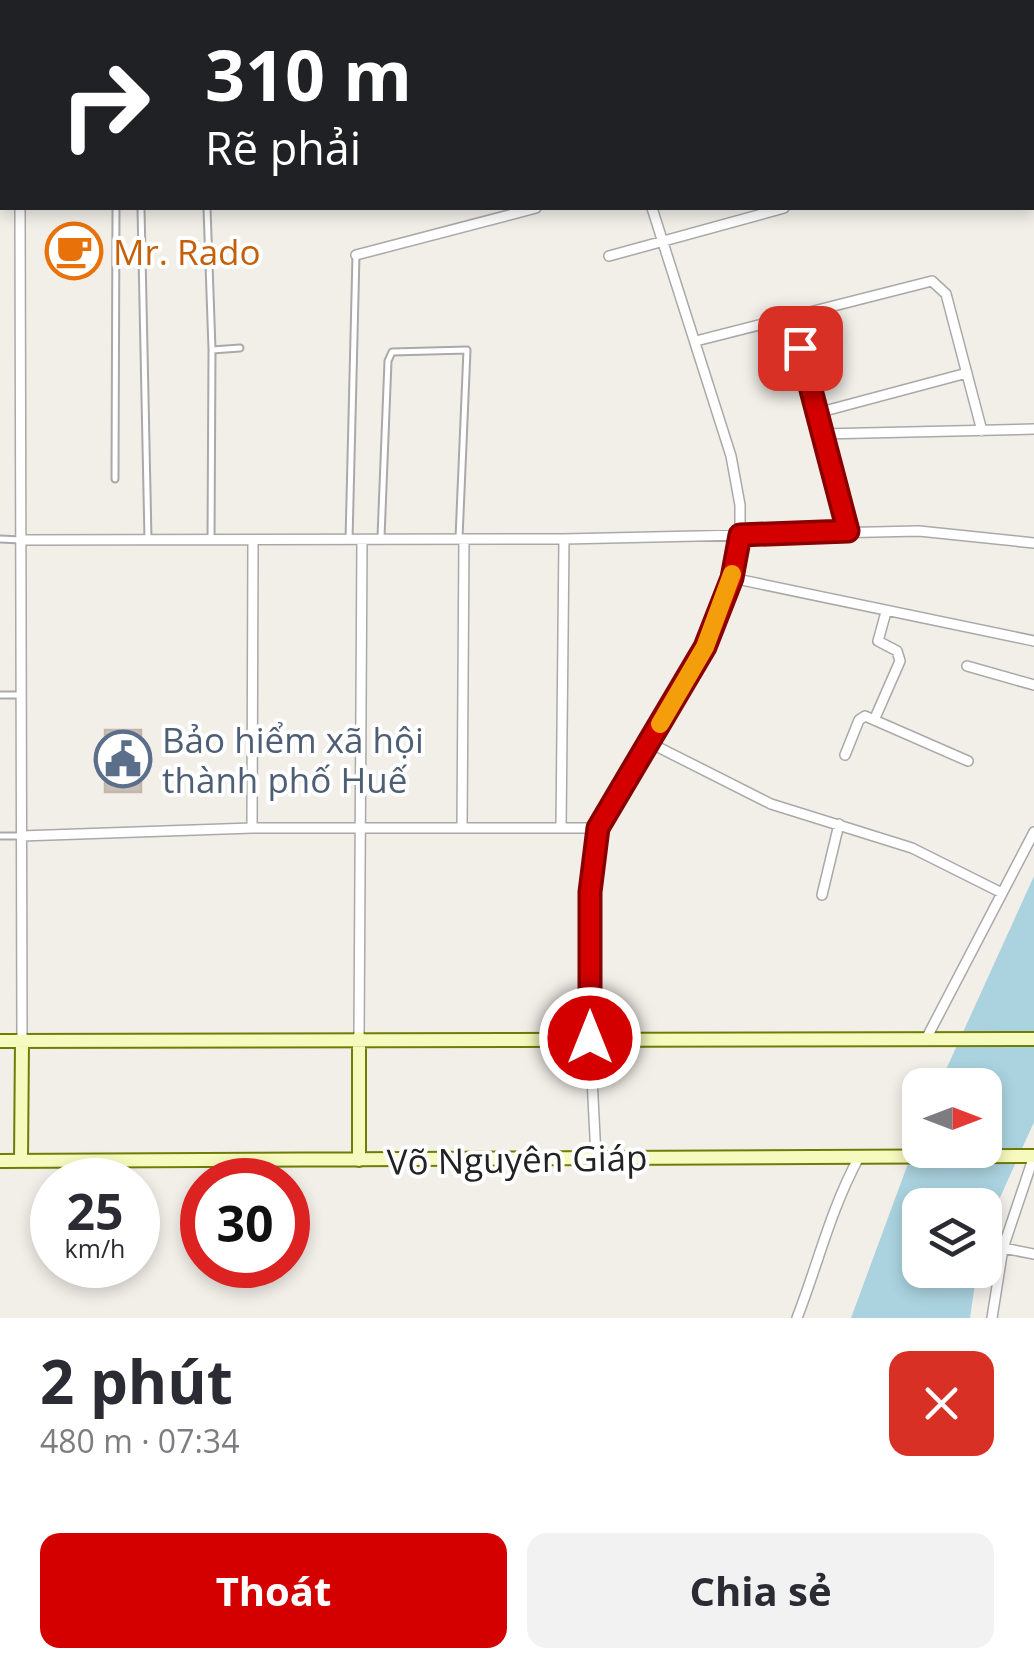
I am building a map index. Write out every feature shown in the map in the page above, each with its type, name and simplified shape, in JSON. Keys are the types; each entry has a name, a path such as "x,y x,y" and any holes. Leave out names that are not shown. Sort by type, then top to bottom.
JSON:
{"street":[{"path":"20,210 21,1160"},
{"path":"356,255 528,210"},
{"path":"596,1158 590,1038 590,892 598,828 705,647 732,578 740,535 740,505 730,456 653,210"},
{"path":"609,256 776,210"},
{"path":"696,341 932,281 946,294 982,430"},
{"path":"792,316 848,531"},
{"path":"817,413 967,373"},
{"path":"822,434 1034,429"},
{"path":"21,540 564,539 919,531 1034,543"},
{"path":"462,538 462,828"},
{"path":"561,828 564,539"},
{"path":"252,828 253,540"},
{"path":"360,1160 362,540"},
{"path":"732,578 1034,641"},
{"path":"875,718 900,661 897,652 878,641 886,612"},
{"path":"967,666 1034,685"},
{"path":"846,755 862,716 875,718 898,733 968,760"},
{"path":"650,743 771,804 912,848 1002,893"},
{"path":"822,895 840,824"},
{"path":"22,836 252,828 598,828"},
{"path":"932,1039 1034,832"},
{"path":"0,1040 1034,1039"},
{"path":"992,1318 1003,1248 1031,1156"},
{"name":"Võ Nguyên Giáp","path":"0,1160 1031,1156"},
{"path":"797,1318 827,1242 827,1221 859,1157"},
{"path":"1003,1248 1034,1254"}],"lane":[{"path":"114,479 116,210"},
{"path":"141,210 148,540"},
{"path":"206,210 212,350 210,540"},
{"path":"350,540 356,255"},
{"path":"212,350 240,348"},
{"path":"381,540 388,361 392,352 412,349 467,350 462,538"},
{"path":"0,539 21,540"},
{"path":"0,696 21,696"},
{"path":"0,836 22,836"}],"water":[{"path":"1034,876 1034,1122 1002,1193 1002,1188 902,1188 902,1288 974,1288 970,1318 851,1318 906,1168 1002,1168 1002,1068 947,1068"}],"building":[{"name":"Bảo hiểm xã hội thành phố Huế","path":"105,730 141,730 141,792 105,792"}],"slow traffic":[{"path":"660,724 720,616 732,574"}],"place":[{"name":"Mr. Rado","path":"74,251"},
{"name":"Bảo hiểm xã hội thành phố Huế","path":"123,759"}],"route":[{"path":"590,1038 590,892 598,828 705,647 732,578 740,535 848,531 800,348"}]}
